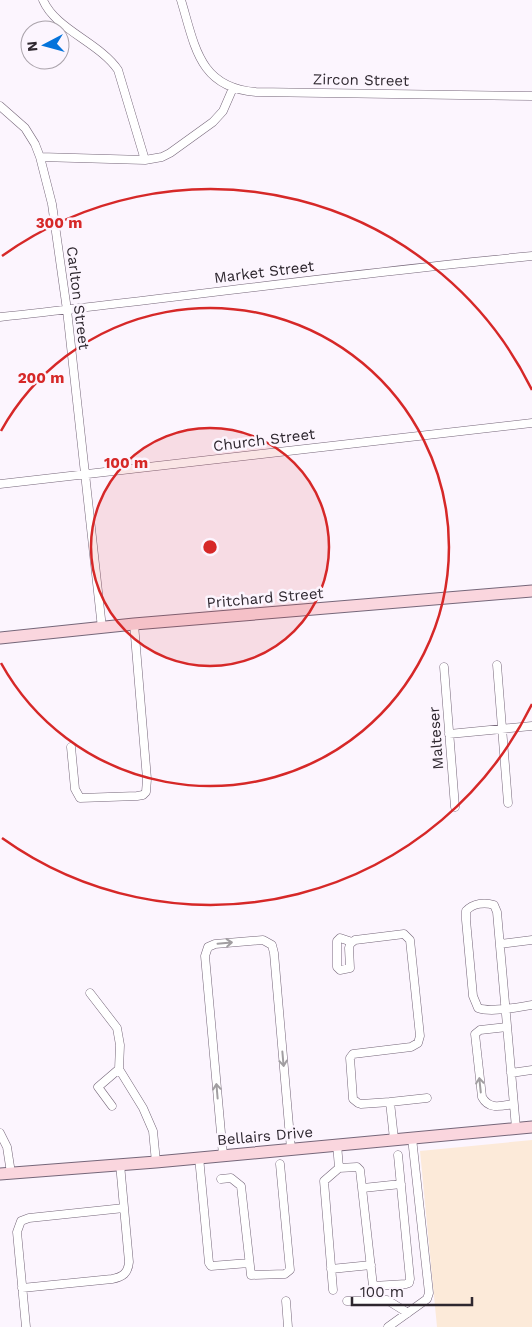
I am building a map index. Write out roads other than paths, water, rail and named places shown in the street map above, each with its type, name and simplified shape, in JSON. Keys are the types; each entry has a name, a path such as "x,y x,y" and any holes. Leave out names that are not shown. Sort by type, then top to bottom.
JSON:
{"street":[{"path":"43,0 51,14 113,64 120,76 145,160"},
{"name":"Zircon Street","path":"181,0 201,60 213,76 233,88 256,92 532,96"},
{"path":"40,156 145,160 162,157 213,122 221,113 233,88"},
{"name":"Carlton Street","path":"1,108 28,132 35,144 40,156 52,204 67,310 102,628"},
{"name":"Market Street","path":"0,317 274,284 532,256"},
{"name":"Church Street","path":"0,484 532,423"},
{"name":"Pritchard Street","path":"0,638 134,624 532,591"},
{"path":"71,747 75,789 80,798 140,796 146,792 147,779 134,624"},
{"path":"497,665 508,803"},
{"name":"Malteser","path":"444,667 455,807"},
{"path":"449,734 532,726"},
{"path":"516,1128 513,1104 511,1073 505,1008 497,912 494,905 489,904 476,904 469,907 466,911 466,920 475,1004 481,1010 505,1008 532,1005"},
{"path":"352,942 359,939 404,934 410,940 420,1036 418,1044 411,1047 353,1054 350,1058 353,1099 361,1104 427,1098"},
{"path":"223,1155 205,956 208,948 214,944 263,940 272,945 291,1149"},
{"path":"500,944 532,940"},
{"path":"90,993 117,1028 120,1045 119,1069 143,1108 153,1131 156,1162"},
{"path":"507,1027 480,1030 475,1034 482,1097 486,1104 492,1106 513,1104"},
{"path":"98,1087 119,1069"},
{"path":"511,1073 532,1070"},
{"path":"92,1080 112,1106"},
{"path":"390,1102 394,1139"},
{"name":"Bellairs Drive","path":"6,1174 532,1127"},
{"path":"0,1133 6,1147 6,1174"},
{"path":"388,1327 397,1324 427,1299 429,1293 412,1138"},
{"path":"337,1144 339,1168"},
{"path":"333,1290 324,1182 339,1168 357,1166 360,1168 372,1285 374,1287 406,1284 410,1281 398,1155"},
{"path":"199,1157 209,1264 211,1266 249,1263"},
{"path":"22,1288 112,1279 123,1276 127,1271 129,1262 120,1164"},
{"path":"221,1179 231,1178 241,1186 250,1274 253,1276 285,1274 289,1271 280,1164"},
{"path":"363,1188 401,1184"},
{"path":"26,1327 17,1232 19,1223 22,1220 124,1208"},
{"path":"331,1268 371,1265"},
{"path":"347,1302 387,1300 408,1313"},
{"path":"286,1301 288,1327"}]}
